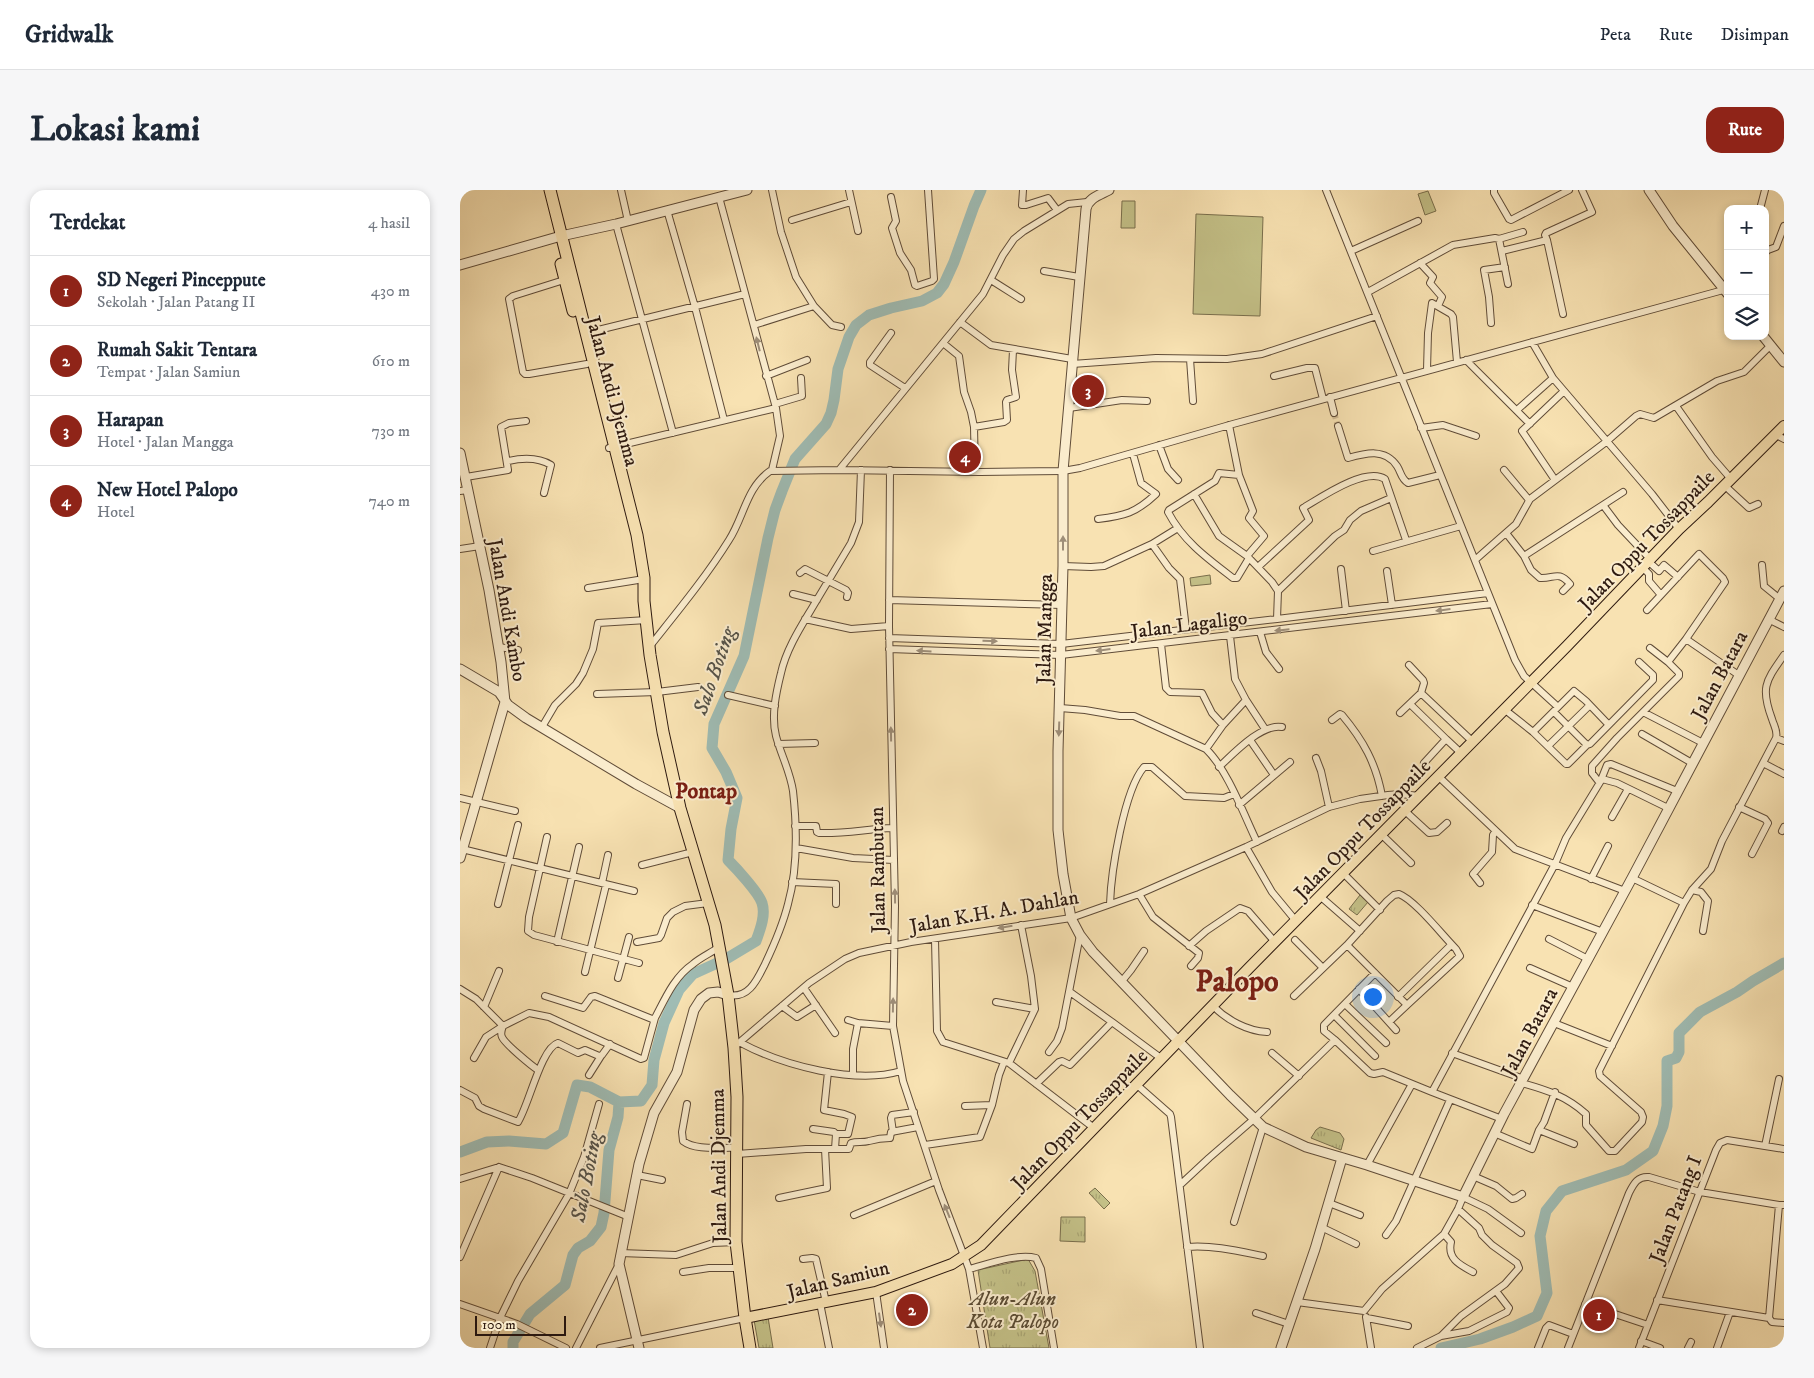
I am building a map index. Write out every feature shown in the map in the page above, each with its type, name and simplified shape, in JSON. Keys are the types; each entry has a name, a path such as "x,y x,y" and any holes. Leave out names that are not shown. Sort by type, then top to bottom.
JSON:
{"highway":[{"name":"Jalan Andi Djemma","path":"543,190 586,333 638,553 645,588 644,602"},
{"name":"Jalan Andi Djemma","path":"550,190 564,280 612,447"},
{"name":"Jalan Andi Djemma","path":"638,553 638,580 644,602 663,732 680,808 721,950 737,1045 736,1242 750,1348"}],"main road":[{"name":"Jalan Oppu Tossappaile","path":"965,1256 992,1235 1162,1058 1321,897 1343,872 1405,812 1679,529 1727,482 1780,437 1784,426"},
{"name":"Jalan Samiun","path":"745,1318 876,1292 952,1264 965,1256"}],"street":[{"path":"620,190 628,221"},
{"path":"460,265 558,237 747,190"},
{"path":"772,190 781,232 796,277 814,306 832,325 841,327"},
{"path":"849,190 858,231"},
{"path":"891,197 896,221 892,228 900,253 910,267 915,285 917,286 932,282 934,279 928,190"},
{"path":"1023,190 1022,205 1048,198 1057,210"},
{"path":"839,470 983,294 1003,255 1014,239 1068,204 1087,202 1110,190"},
{"path":"1494,190 1511,220 1569,190"},
{"path":"1563,314 1545,235 1591,213 1592,210 1582,190"},
{"path":"1649,190 1673,226 1724,287"},
{"path":"1761,205 1766,190"},
{"path":"1328,191 1515,660 1524,676 1587,745"},
{"path":"719,197 775,406 780,436 772,470"},
{"path":"792,220 851,202"},
{"name":"Jalan Mangga","path":"1087,202 1063,470 1058,830 1064,882 1071,918 1080,934 1093,952 1179,1041"},
{"path":"667,210 695,307 724,420"},
{"path":"1351,251 1418,222"},
{"path":"616,224 673,433"},
{"path":"1769,249 1776,247 1784,226"},
{"path":"1368,292 1457,244 1499,239 1523,232"},
{"path":"1499,239 1508,284"},
{"path":"1502,251 1547,240"},
{"path":"1420,263 1432,277 1430,283 1442,297 1438,306"},
{"path":"1491,323 1484,270 1505,267"},
{"path":"1044,271 1080,277"},
{"path":"564,280 513,296 509,299 523,372 529,374 587,364"},
{"path":"991,280 1021,299"},
{"path":"650,646 728,542 753,489 765,474 772,470 975,472 1063,470 1094,466 1159,445 1427,370 1724,292"},
{"path":"586,333 745,294"},
{"path":"1427,370 1432,303 1454,317 1457,362"},
{"path":"754,325 814,306"},
{"path":"960,322 988,344 1072,361 1156,358 1227,360 1262,354 1377,316"},
{"path":"891,333 870,364 905,388"},
{"path":"1766,340 1784,362"},
{"path":"1532,342 1553,378 1652,494 1679,529"},
{"path":"942,343 959,356 964,392 974,427 975,472"},
{"path":"1475,560 1518,520 1529,500 1606,442 1638,415 1654,418 1717,381 1744,372 1771,346"},
{"path":"974,427 1007,420 1006,402 1016,397 1012,370 1013,350"},
{"path":"1190,359 1192,401"},
{"path":"766,376 807,360"},
{"path":"1466,360 1530,424"},
{"path":"1274,376 1314,368 1334,412"},
{"path":"612,447 775,406 802,396 801,378"},
{"path":"1517,410 1553,378"},
{"path":"1555,480 1522,430 1564,391"},
{"path":"1069,408 1122,400 1147,401"},
{"path":"1676,406 1727,482 1749,508 1758,504"},
{"path":"466,477 508,470 501,427 508,423 526,421"},
{"path":"1421,428 1443,425 1476,436"},
{"path":"1230,426 1239,475 1253,510 1249,518 1265,536 1248,558 1237,578 1233,578 1201,554 1178,528 1169,511 1215,481 1219,473 1239,475"},
{"path":"1338,426 1348,458 1367,453 1380,454 1396,465 1403,480 1408,483 1440,474"},
{"path":"1159,445 1168,469 1178,480"},
{"name":"Jalan Andi Kambo","path":"460,453 466,477 464,491 480,546 499,647 504,702 461,854"},
{"path":"1098,519 1128,514 1144,505 1156,494 1141,482 1133,454"},
{"path":"508,461 525,458 550,464 544,493"},
{"path":"638,1344 619,1264 637,1175 654,1113 678,1072 694,1010 701,999 709,993 718,992 733,996 745,993 756,981 784,917 792,882 796,848 793,790 787,765 778,744 774,722 781,671 794,638 858,528 861,470"},
{"name":"Jalan Rambutan","path":"890,470 889,649 894,860 893,1026 901,1071 918,1127 969,1269 983,1348"},
{"path":"1504,470 1529,500"},
{"path":"1258,567 1309,520 1303,508 1346,484 1364,478 1381,477 1385,479 1406,540"},
{"path":"1524,556 1623,492"},
{"path":"1194,494 1219,536 1248,558 1276,585 1278,591 1277,619"},
{"path":"1278,591 1335,536 1344,530 1353,518 1364,509 1391,498"},
{"path":"1603,505 1648,563 1659,571 1664,565 1678,577"},
{"path":"1374,551 1406,540 1461,526"},
{"path":"1063,566 1104,566 1152,544 1178,528"},
{"path":"1506,533 1524,556 1531,570 1540,578 1562,577 1570,584 1563,591"},
{"path":"1152,544 1169,568 1180,579 1186,629"},
{"path":"460,549 480,546"},
{"path":"1648,610 1699,554 1725,580 1686,639 1668,662"},
{"path":"1648,563 1649,582 1661,595"},
{"path":"1762,565 1764,586 1782,595"},
{"path":"800,573 805,568 847,592 847,597"},
{"path":"1341,569 1346,611"},
{"path":"1387,571 1392,605"},
{"path":"588,588 638,580"},
{"name":"Jalan Lagaligo","path":"889,638 1061,644 1264,621 1488,592"},
{"path":"792,594 817,600"},
{"name":"Jalan Batara","path":"1462,1198 1494,1133 1782,595"},
{"path":"889,600 1062,605"},
{"name":"Jalan Lagaligo","path":"889,649 1060,655 1492,604"},
{"path":"1768,619 1784,627"},
{"path":"542,727 556,705 576,684 583,673 593,649 598,623 646,620"},
{"path":"806,620 849,628 889,626"},
{"path":"1264,621 1263,632 1266,652 1279,668"},
{"path":"1164,632 1166,688 1170,692 1202,693 1212,713 1223,725"},
{"path":"1230,636 1235,681 1265,729"},
{"path":"946,639 946,652"},
{"path":"1686,639 1740,676"},
{"path":"1009,654 1010,642"},
{"path":"499,647 518,650"},
{"path":"1600,781 1592,773 1592,766 1679,676 1679,673 1668,662 1650,648"},
{"path":"1452,1053 1555,1092 1586,1114 1585,1122 1587,1128 1609,1150 1615,1151 1640,1125 1644,1117 1641,1112 1600,1076 1600,1068 1684,903 1692,890 1711,869 1722,841 1776,738 1777,732 1770,715 1765,688 1766,682 1784,655"},
{"path":"1504,709 1533,732 1567,764 1590,744 1654,679 1650,672 1639,662"},
{"path":"1400,713 1421,693 1423,680 1409,665"},
{"path":"460,669 499,692 504,702 514,710 636,784 680,808"},
{"path":"597,694 657,692 698,687"},
{"path":"1533,732 1574,691 1608,724"},
{"path":"1421,693 1472,741"},
{"path":"728,695 775,706"},
{"path":"1206,749 1223,725 1246,700"},
{"path":"1410,704 1461,753"},
{"path":"1548,746 1589,706"},
{"path":"1060,708 1120,716 1134,716 1206,749 1213,757 1234,794 1257,842"},
{"path":"1643,712 1703,744"},
{"path":"1332,720 1338,715 1342,715 1362,743 1378,774 1382,796"},
{"path":"1219,767 1265,729 1274,726 1282,727"},
{"path":"1642,734 1692,763"},
{"path":"1776,738 1784,742"},
{"path":"1424,763 1446,739"},
{"path":"1250,740 1274,775"},
{"path":"778,744 815,743"},
{"path":"1316,758 1329,807"},
{"path":"1239,806 1290,762"},
{"path":"1432,1092 1563,844 1600,781 1607,765 1611,764 1677,791"},
{"path":"1763,764 1784,774"},
{"path":"1110,904 1113,869 1129,798 1138,774 1144,767 1152,766 1185,796 1224,798 1234,794"},
{"path":"1438,776 1515,849 1625,891"},
{"path":"1600,781 1610,780 1668,808"},
{"path":"1612,817 1628,789"},
{"name":"Jalan K.H. A. Dahlan","path":"737,1045 804,988 845,959 872,949 1071,918 1139,894 1257,842 1329,807 1382,796 1400,794 1420,796"},
{"path":"460,798 515,811"},
{"path":"1739,807 1765,819 1768,823 1752,854"},
{"path":"1405,812 1429,833 1437,832 1447,823"},
{"path":"498,904 518,825"},
{"path":"794,826 816,826 819,833 835,834 855,830 892,828"},
{"path":"1480,883 1473,874 1492,852 1493,835 1496,832"},
{"path":"1381,834 1411,863"},
{"path":"547,837 529,917 528,932 557,942 639,962"},
{"path":"1591,878 1608,846"},
{"path":"557,942 579,847"},
{"path":"1246,847 1272,892 1284,909 1296,921"},
{"path":"796,848 854,858 894,860"},
{"path":"642,865 693,852"},
{"path":"461,854 509,861 634,891"},
{"path":"585,972 604,884 608,855"},
{"path":"1343,872 1380,910"},
{"path":"1632,878 1684,903"},
{"path":"792,882 836,884 836,904"},
{"path":"1692,890 1701,892 1708,901 1703,931"},
{"path":"1139,894 1153,917 1199,953 1198,958 1191,966"},
{"path":"1294,996 1360,932 1394,895 1404,896 1459,953 1458,958 1389,1022"},
{"path":"1321,897 1360,932"},
{"path":"637,942 659,938 667,918 673,912 685,906 708,903"},
{"path":"1532,905 1602,932"},
{"path":"1189,946 1206,931 1240,908 1248,911 1275,942"},
{"path":"926,1145 980,1137 992,1105 999,1074 1007,1063 1035,1009 1021,925"},
{"path":"1049,1052 1060,1034 1070,992 1080,934"},
{"path":"618,978 629,937"},
{"path":"935,939 937,1031 939,1038 948,1045 1007,1063 1094,1128"},
{"path":"1549,939 1588,959"},
{"path":"1295,940 1323,968"},
{"path":"1398,997 1451,944"},
{"path":"1347,945 1407,1006"},
{"path":"474,1058 486,1037 522,1015 530,1013 556,1020 643,1059 655,1018 665,997 683,972 692,964 721,950"},
{"path":"1122,981 1144,951"},
{"path":"1530,968 1573,987"},
{"path":"484,1006 499,971"},
{"path":"1375,973 1324,1025 1324,1031 1370,1073 1383,1072 1502,1119"},
{"path":"804,988 835,1033"},
{"path":"460,989 470,994 484,1006 503,1026"},
{"path":"1360,989 1396,1030"},
{"path":"1070,992 1162,1058"},
{"path":"545,996 583,1008 591,997 595,996 648,1019 655,1018"},
{"path":"996,1002 1035,1009"},
{"path":"1345,1004 1386,1043"},
{"path":"782,1006 797,1017 816,1005"},
{"path":"1213,1006 1230,1019 1246,1027 1267,1032"},
{"path":"1334,1015 1375,1056"},
{"path":"848,1020 858,1023 893,1026"},
{"path":"1036,1084 1058,1062 1062,1061 1070,1065 1112,1022"},
{"path":"853,1074 853,1050 858,1023"},
{"path":"1554,1023 1612,1046"},
{"path":"503,1026 501,1030 502,1038 538,1070"},
{"path":"1180,1185 1208,1158 1254,1119 1335,1040"},
{"path":"1179,1041 1263,1127 1306,1147 1413,1180 1462,1198 1488,1209 1521,1233"},
{"path":"460,1090 475,1098 481,1108 517,1122 520,1120 538,1070 556,1043 576,1052 584,1049 601,1056"},
{"path":"589,1075 610,1044"},
{"path":"737,1045 783,1062 828,1072 887,1074 901,1071"},
{"path":"1272,1054 1298,1076"},
{"path":"813,1128 829,1130 836,1134 848,1134 852,1117 824,1110 828,1072"},
{"path":"1765,1146 1779,1079"},
{"path":"1367,1165 1412,1084"},
{"path":"1137,1085 1170,1114 1200,1348"},
{"path":"1494,1133 1532,1149 1555,1092"},
{"path":"1386,1235 1396,1221 1450,1100"},
{"path":"490,1348 500,1318 518,1281 569,1194 584,1157 600,1104"},
{"path":"687,1104 682,1132 683,1141 687,1144 737,1151 849,1149 851,1143 854,1142 867,1142 874,1138 890,1138 890,1133 918,1127"},
{"path":"965,1106 992,1105"},
{"path":"893,1132 892,1115 914,1112"},
{"path":"1234,1222 1263,1127"},
{"path":"1539,1130 1574,1144"},
{"path":"835,1149 836,1134"},
{"name":"Jalan Patang I","path":"1640,1345 1716,1150 1723,1141 1734,1140 1784,1148"},
{"path":"779,1198 827,1188 825,1149"},
{"path":"1281,1348 1342,1158"},
{"path":"460,1178 499,1167 532,1178 600,1207 629,1217"},
{"path":"460,1257 499,1167"},
{"path":"637,1175 662,1180"},
{"path":"1473,1176 1496,1186 1512,1199 1522,1194"},
{"path":"1568,1348 1629,1193 1637,1180 1642,1176 1700,1192 1781,1205 1769,1318"},
{"path":"854,1216 936,1181"},
{"path":"1364,1311 1382,1289 1444,1234 1462,1198"},
{"path":"1329,1203 1360,1215"},
{"path":"1441,1336 1461,1316 1496,1291 1517,1272 1519,1266 1492,1245 1482,1235 1480,1228 1458,1209"},
{"path":"1321,1227 1356,1244"},
{"path":"1444,1234 1452,1242 1450,1249 1455,1262 1473,1272"},
{"path":"620,1253 676,1256 713,1243 736,1242"},
{"path":"1188,1247 1206,1246 1263,1256"},
{"path":"969,1269 1011,1258 1030,1256 1036,1258 1041,1269 1054,1348"},
{"path":"802,1259 816,1259 829,1348"},
{"path":"576,1348 619,1264"},
{"path":"683,1272 709,1268 738,1268"},
{"path":"1416,1348 1441,1336 1469,1331 1507,1312 1509,1308 1496,1291"},
{"path":"876,1292 884,1348"},
{"path":"1657,1300 1769,1318 1772,1322 1784,1323"},
{"path":"1297,1302 1364,1311"},
{"path":"460,1304 517,1324 566,1348"},
{"path":"1585,1304 1648,1325"},
{"path":"1364,1311 1367,1318 1371,1348"},
{"path":"1717,1348 1730,1312"},
{"path":"1256,1313 1289,1324"},
{"path":"600,1348 638,1344 745,1318"},
{"path":"1367,1318 1408,1326"},
{"path":"1538,1348 1549,1325 1573,1334"},
{"path":"1640,1345 1660,1348"}],"green space":[{"path":"1428,191 1436,211 1425,215 1418,194"},
{"path":"1122,201 1135,201 1135,228 1121,228"},
{"path":"1196,214 1263,217 1260,316 1193,314"},
{"path":"1210,575 1211,584 1191,586 1190,578"},
{"path":"1360,895 1368,902 1357,915 1349,909"},
{"path":"1320,1127 1340,1133 1344,1139 1341,1150 1311,1138"},
{"path":"1095,1188 1110,1203 1104,1209 1089,1193"},
{"path":"1061,1217 1085,1217 1085,1242 1060,1241"},
{"name":"Alun-Alun Kota Palopo","path":"1028,1259 1035,1271 1049,1348 990,1348 978,1270"},
{"path":"768,1317 773,1348 759,1348 754,1320"}],"waterway":[{"name":"Salo Boting","path":"460,1152 487,1142 509,1141 546,1144 563,1133 577,1085 590,1087 619,1102 641,1101 652,1085 654,1060 664,1023 679,990 693,974 726,959 756,941 763,917 762,903 752,887 728,860 737,798 726,772 712,748 714,724 744,656 775,510 795,459 826,424 831,413 838,369 849,337 856,325 869,315 922,301 937,293 944,284 954,262 981,190"},
{"path":"1441,1348 1480,1339 1537,1316 1547,1293 1540,1236 1546,1211 1562,1191 1626,1170 1653,1151 1663,1126 1667,1106 1667,1061 1676,1058 1679,1052 1679,1033 1700,1012 1784,963"},
{"name":"Salo Boting","path":"513,1348 513,1342 530,1314 565,1285 573,1255 578,1248 590,1241 601,1227 604,1213 609,1150 618,1117 619,1102"}],"tunnel":[{"path":"1334,413 1338,426"}],"place":[{"name":"Harapan","path":"1088,391"},
{"name":"New Hotel Palopo","path":"965,457"},
{"name":"Rumah Sakit Tentara","path":"912,1310"},
{"name":"SD Negeri Pinceppute","path":"1599,1315"}],"district":[{"name":"Pontap","path":"706,790"},
{"name":"Palopo","path":"1237,981"}]}
